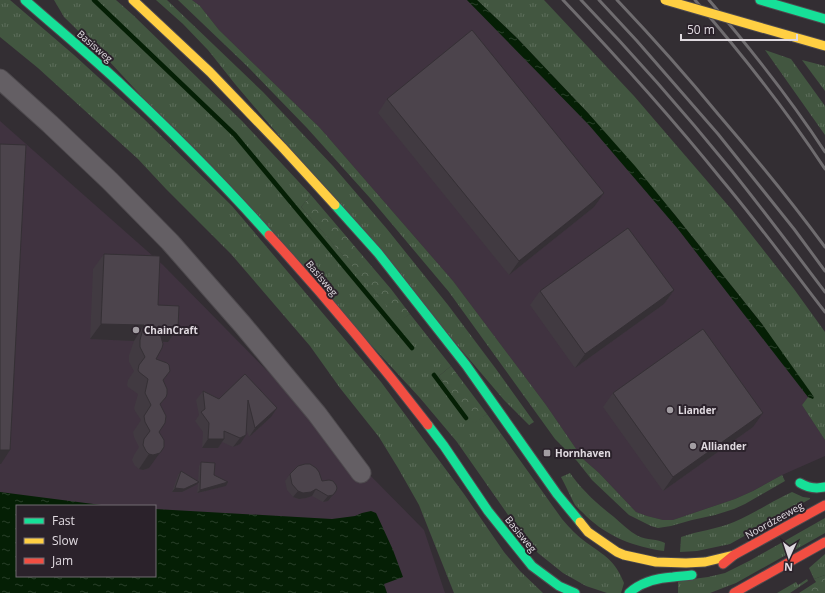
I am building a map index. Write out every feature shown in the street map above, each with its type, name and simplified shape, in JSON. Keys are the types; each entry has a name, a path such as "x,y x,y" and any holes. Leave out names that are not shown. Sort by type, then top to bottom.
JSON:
{"main road":[{"name":"Basisweg","path":"25,0 123,86 235,197 283,250 398,386 444,446 488,511 532,566 559,586 575,593"},
{"path":"133,0 210,72 282,147 378,252 466,365 557,494 588,532 617,552 624,555 629,568"},
{"path":"665,0 825,46"},
{"path":"760,0 825,19"},
{"path":"800,483 804,486 815,489 825,487"},
{"name":"Noordzeeweg","path":"717,570 734,555 825,505"},
{"path":"734,593 825,542"},
{"name":"Noordzeeweg","path":"624,555 656,562 686,563 705,562 734,555"},
{"path":"632,589 650,581 668,577 702,573"}],"street":[{"path":"0,79 50,124 170,242 247,330 316,414 361,473"}],"shaded area":[{"path":"192,0 467,0 589,125 678,229 808,397 802,405 825,440 825,456 782,475 735,499 673,520 663,520 636,512 599,473 583,459 546,405 453,281 320,128 219,30 200,6"},
{"path":"0,121 163,265 424,530 445,593 344,593 156,518 156,505 16,505 16,506 0,512"}],"green space":[{"path":"0,0 10,0 74,55 143,118 232,206 381,382 464,494 504,552 520,571 543,593 454,593 419,505 398,468 379,437 340,388 310,346 231,254 138,159 38,68 0,37"},
{"path":"54,0 116,0 242,121 311,195 301,207 400,320 410,314 451,366 439,376 474,423 487,414 562,519 580,537 609,559 621,575 624,583 621,593 607,593 586,586 563,573 538,553 520,532 457,442 420,398 109,61 64,17"},
{"path":"156,0 167,0 263,92 333,166 387,229 448,305 534,422 529,425 504,400 235,84 208,50 183,24"},
{"path":"178,0 192,0 200,6 219,30 320,128 453,281 546,405 583,459 599,473 636,512 663,520 673,520 735,499 782,475 785,481 734,509 671,526 658,528 629,515 592,480 577,461 555,439 449,292 370,198 307,128 247,66"},
{"path":"477,0 544,0 634,96 732,210 794,289 825,332 825,440 802,405 808,397 811,398 762,324 675,215 588,113 517,38"},
{"path":"765,50 791,59 825,106 825,135"},
{"path":"802,60 825,66 825,91"},
{"path":"311,195 391,289 410,314 400,321 301,207"},
{"path":"451,366 487,414 474,424 439,376"},
{"path":"570,473 590,496 632,532 641,537 665,543 664,551 643,547 622,540 603,530 594,523 575,505 561,477"},
{"path":"792,492 810,499 730,544 697,551 680,552 681,537 734,522"},
{"path":"825,518 825,533 736,583 710,593 678,593 678,581 725,573"},
{"path":"825,554 825,575 814,579 809,568"},
{"path":"825,575 825,593 799,593 816,582 814,579"},
{"path":"807,579 808,581 790,593 777,593 796,582 798,585"}],"water":[{"path":"467,0 477,0 517,38 588,113 635,166 762,324 814,397 813,399 808,397 678,229 589,125"},
{"path":"0,492 101,505 16,505 16,577 156,577 156,509 332,519 355,516 371,511 377,515 393,550 403,577 384,584 387,593 0,593"}],"building":[{"path":"472,30 604,193 519,261 387,99"},
{"path":"0,144 26,145 10,450 0,450"},
{"path":"628,228 674,290 585,354 540,291"},
{"path":"104,254 160,256 158,305 179,306 178,327 158,326 163,344 156,359 167,363 170,371 163,380 167,389 167,394 160,404 166,416 165,423 159,432 164,440 164,447 160,453 153,455 146,451 143,445 144,439 150,431 145,422 144,416 151,405 145,393 148,379 138,370 139,365 145,357 140,347 140,340 144,325 101,324"},
{"path":"703,329 763,413 673,477 613,393"},
{"path":"245,374 277,408 255,428 248,400 246,435 240,438 224,431 224,439 208,439 209,423 201,412 205,409 203,391 219,399"},
{"path":"201,462 215,463 214,475 228,482 200,490"},
{"path":"310,464 316,468 322,481 333,481 337,488 333,495 328,496 316,489 311,492 303,493 298,491 292,484 290,474 298,466"},
{"path":"181,471 199,482 184,489 175,488"}],"waterway":[{"path":"94,0 235,135 412,348"},
{"path":"434,375 466,418"}],"railway":[{"path":"563,0 684,134 825,312"},
{"path":"581,0 677,105 714,149 756,201 825,292"},
{"path":"599,0 718,134 794,229 825,271"},
{"path":"617,0 656,42 746,146 825,247"},
{"path":"695,0 763,83 795,125 825,169"},
{"path":"709,0 740,36 798,112 825,152"}],"traffic: fast":[{"path":"25,0 100,65 143,105 216,178 269,235"},
{"path":"760,0 825,19"},
{"path":"335,205 378,253 466,365 557,494 580,522"},
{"path":"428,425 488,511 532,566 559,586 575,593"},
{"path":"800,483 812,488 825,487"},
{"path":"629,593 644,583 692,575"}],"traffic: slow":[{"path":"133,0 210,72 335,205"},
{"path":"665,0 825,46"},
{"path":"580,522 588,532 617,552 656,562 705,562 734,555"}],"traffic: jam":[{"path":"269,235 350,328 428,425"},
{"path":"723,564 734,555 825,505"},
{"path":"734,593 825,542"}],"place":[{"name":"ChainCraft","path":"136,330"},
{"name":"Liander","path":"670,410"},
{"name":"Alliander","path":"693,446"},
{"name":"Hornhaven","path":"547,453"}]}
